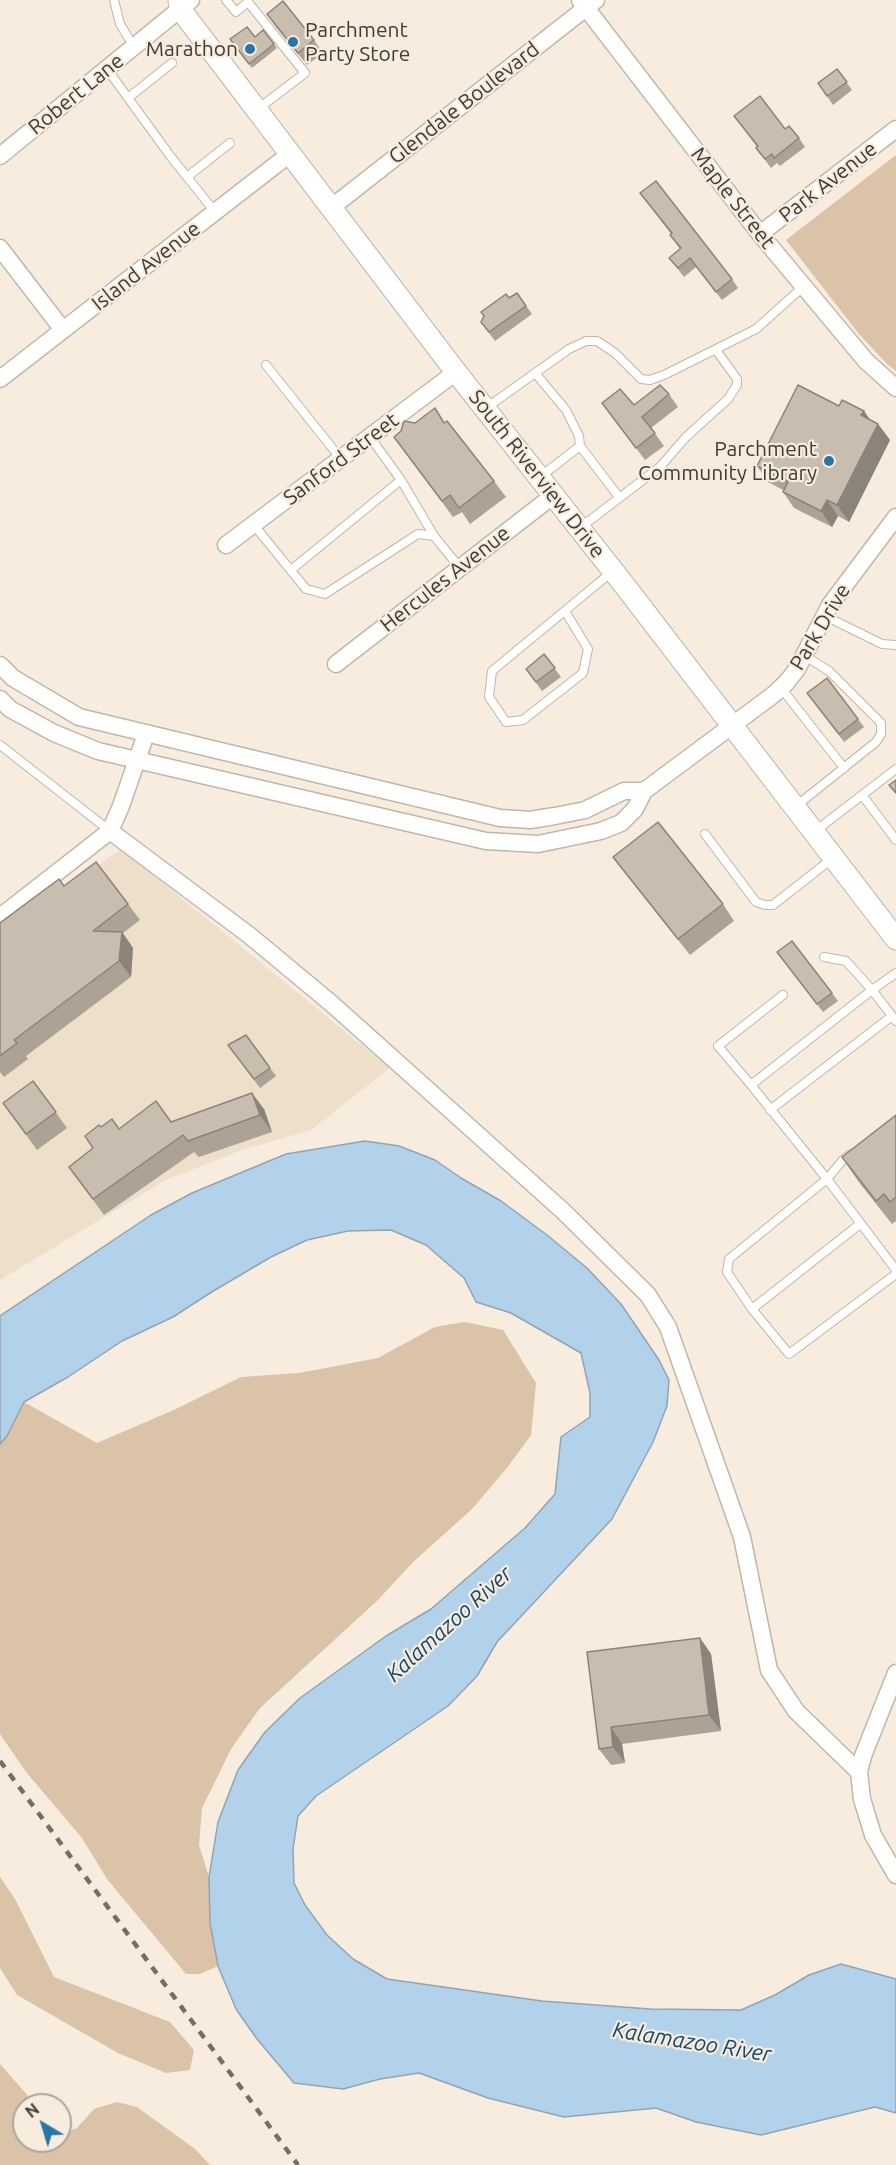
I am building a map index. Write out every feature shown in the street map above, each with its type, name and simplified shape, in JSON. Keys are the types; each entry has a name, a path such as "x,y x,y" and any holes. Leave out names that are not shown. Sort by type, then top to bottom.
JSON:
{"street":[{"name":"Robert Lane","path":"0,156 134,47 183,3"},
{"name":"South Riverview Drive","path":"183,3 258,109 456,372 614,571 896,939"},
{"name":"Glendale Boulevard","path":"332,207 587,3"},
{"name":"Maple Street","path":"587,3 760,234 866,361 896,388"},
{"name":"Park Avenue","path":"760,234 896,129"},
{"name":"Island Avenue","path":"0,379 291,153"},
{"path":"0,248 63,330"},
{"name":"Sanford Street","path":"226,544 456,372"},
{"name":"Hercules Avenue","path":"336,664 554,495"},
{"name":"Park Drive","path":"644,791 781,688 797,669 842,589 896,517"},
{"path":"0,665 13,678 79,717 500,818 530,820 555,816 585,810 624,792 644,791 635,809 621,823 601,831 538,844 486,841 98,751 54,733 9,709 0,699"},
{"path":"0,917 110,831 146,734"},
{"path":"110,831 249,935 332,1004 563,1210 648,1295 668,1328 742,1537 769,1670 796,1711 859,1772"},
{"path":"896,1673 863,1756 859,1772 862,1799 873,1835 896,1875"}],"lane":[{"path":"114,0 120,24 134,47"},
{"path":"226,0 236,12 248,2 305,73 258,109"},
{"path":"128,98 172,63"},
{"path":"107,69 215,212"},
{"path":"187,177 230,144"},
{"path":"486,408 569,350 586,341 597,341 615,353 641,379 650,380 756,329 804,286"},
{"path":"580,528 660,467 686,437 728,399 737,385 737,379 716,350"},
{"path":"266,365 341,459"},
{"path":"535,373 566,410 579,436 580,446 619,497"},
{"path":"370,437 401,480 434,536 460,567"},
{"path":"540,477 580,446"},
{"path":"291,570 401,480"},
{"path":"253,524 306,589 325,594 418,534 434,536"},
{"path":"565,611 588,649 583,673 523,720 506,722 489,697 492,671 565,611 614,571"},
{"path":"825,616 882,644 896,645"},
{"path":"795,807 876,742 880,734 881,723 829,671 805,656"},
{"path":"781,688 844,768"},
{"path":"0,745 110,831"},
{"path":"813,832 896,769"},
{"path":"862,795 896,840"},
{"path":"705,834 756,902 765,905 773,905 833,858"},
{"path":"770,1110 894,1018 846,961 824,957"},
{"path":"751,1085 896,973"},
{"path":"783,995 718,1046 827,1179 896,1272 789,1354 752,1309 728,1272 729,1259 827,1179 842,1161 861,1146"},
{"path":"752,1309 860,1224"}],"shaded area":[{"path":"896,155 896,371 859,334 786,240"},
{"path":"121,849 390,1068 311,1130 242,1150 166,1180 0,1280 0,937"},
{"path":"465,1322 503,1330 536,1383 531,1435 507,1468 472,1509 413,1562 378,1600 260,1708 231,1749 202,1808 199,1845 209,1877 210,1923 218,1966 200,1974 186,1974 107,1879 82,1838 26,1772 0,1734 0,1444 7,1436 24,1402 97,1443 176,1409 241,1377 299,1373 378,1358 435,1327"},
{"path":"0,1877 15,1899 54,1977 170,2022 194,2050 190,2070 166,2073 118,2053 17,1995 0,1968"},
{"path":"0,2064 25,2093 12,2093 12,2153 72,2153 72,2129 77,2128 94,2109 117,2102 137,2107 195,2149 210,2165 0,2165"}],"water":[{"name":"Kalamazoo River","path":"365,1141 399,1146 435,1160 501,1201 587,1268 621,1304 659,1360 669,1380 667,1406 653,1442 612,1519 497,1642 477,1676 448,1706 316,1796 298,1816 293,1849 294,1883 305,1905 327,1935 353,1959 387,1979 542,2001 650,2009 741,2010 775,1995 809,1975 841,1964 896,1979 896,2113 875,2107 761,2135 696,2122 656,2108 564,2117 488,2098 419,2073 380,2079 343,2089 294,2083 257,2039 236,2009 218,1966 210,1923 209,1877 218,1822 238,1770 265,1732 300,1698 386,1636 431,1609 525,1528 555,1494 561,1437 590,1417 590,1393 581,1353 511,1313 476,1302 464,1278 426,1245 391,1230 348,1231 307,1240 271,1257 173,1317 122,1341 68,1377 24,1402 7,1436 0,1444 0,1316 151,1215 192,1193 286,1154"}],"building":[{"path":"283,1 314,40 298,53 267,14"},
{"path":"247,27 255,37 263,30 274,44 249,64 230,39"},
{"path":"837,69 847,82 827,96 818,83"},
{"path":"760,96 785,129 789,126 799,138 774,158 772,154 765,159 756,148 758,146 734,116"},
{"path":"656,181 732,279 716,292 690,258 678,268 669,258 681,248 640,193"},
{"path":"517,293 526,306 489,332 481,322 484,316 481,312 506,294 509,298"},
{"path":"660,385 669,394 642,417 655,433 636,448 602,403 620,389 634,405"},
{"name":"Parchment Community Library","path":"798,385 839,406 842,400 864,411 861,415 878,424 837,505 827,500 821,511 783,492 788,482 757,466"},
{"path":"435,408 444,423 447,421 494,481 459,508 450,495 442,501 394,437 401,431 404,421 415,423"},
{"path":"544,654 555,668 536,682 526,669"},
{"path":"827,678 858,719 839,734 807,693"},
{"path":"896,780 896,793 889,785"},
{"path":"658,822 723,904 678,939 613,857"},
{"path":"96,862 128,904 93,931 122,932 119,961 14,1040 17,1043 0,1056 0,923 59,879 64,886"},
{"path":"792,941 832,993 817,1004 777,952"},
{"path":"246,1035 270,1068 254,1079 228,1045"},
{"path":"33,1081 56,1112 26,1134 3,1103"},
{"path":"252,1093 260,1115 188,1141 183,1135 93,1199 69,1167 93,1148 85,1136 99,1125 101,1127 112,1119 119,1129 156,1101 171,1122"},
{"path":"896,1115 896,1197 890,1202 884,1194 876,1201 842,1157"},
{"path":"700,1638 709,1715 611,1727 613,1747 599,1749 587,1652"}],"railway":[{"path":"0,1761 298,2165"}],"place":[{"name":"Parchment Party Store","path":"293,42"},
{"name":"Marathon","path":"250,49"},
{"name":"Parchment Community Library","path":"829,461"}]}
